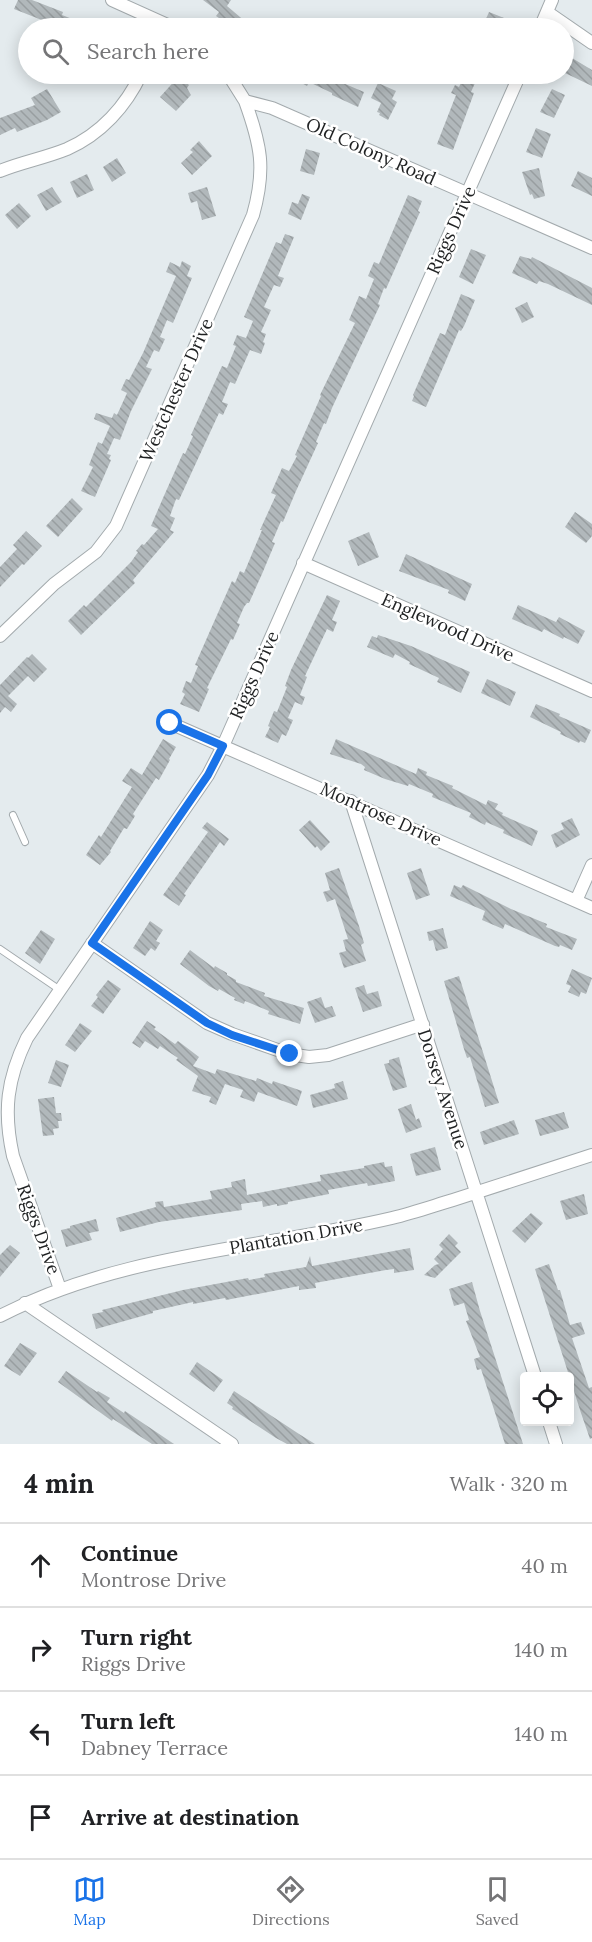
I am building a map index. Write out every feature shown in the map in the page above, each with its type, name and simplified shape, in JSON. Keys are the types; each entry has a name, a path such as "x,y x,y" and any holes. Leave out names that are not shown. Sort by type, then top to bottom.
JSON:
{"street":[{"path":"112,0 149,18"},
{"path":"544,18 552,0"},
{"path":"547,12 556,18"},
{"path":"574,31 592,43"},
{"path":"0,171 66,149 86,139 120,109 136,84"},
{"path":"234,84 245,101"},
{"name":"Riggs Drive","path":"60,1289 13,1156 3,1115 5,1086 27,1038 208,775 223,746 516,84"},
{"name":"Old Colony Road","path":"245,101 272,108 592,248"},
{"name":"Westchester Drive","path":"0,636 54,584 96,552 116,526 253,215 260,189 261,161 256,132 245,101"},
{"name":"Englewood Drive","path":"303,563 592,691"},
{"name":"Montrose Drive","path":"170,723 592,908"},
{"name":"Dorsey Avenue","path":"351,801 533,1372"},
{"path":"576,901 592,865"},
{"path":"92,943 207,1023 232,1035 290,1054 309,1057 328,1054 423,1024"},
{"name":"Plantation Drive","path":"0,1316 25,1303 102,1275 146,1264 393,1218 592,1155"},
{"path":"25,1303 232,1444"},
{"path":"550,1426 556,1444"}],"lane":[{"path":"13,815 25,842"},
{"path":"0,949 60,990"}],"building":[{"path":"18,0 32,0 63,12 62,15 70,18 37,18 14,9"},
{"path":"203,0 231,0 227,6 241,18 219,18 216,16 219,12"},
{"path":"489,12 504,18 486,18"},
{"path":"574,59 592,70 592,86 574,77"},
{"path":"172,84 189,85 187,88 191,95 176,111 160,97"},
{"path":"313,84 345,84 364,92 358,107"},
{"path":"378,84 396,91 392,99 397,102 388,120 377,112 381,103 371,98"},
{"path":"460,84 475,84 471,92 474,93 453,150 437,144 456,95 451,93 455,85 459,87"},
{"path":"47,89 61,112 17,132 15,128 0,135 0,118 35,105 31,98"},
{"path":"552,89 565,95 554,118 540,112"},
{"path":"536,128 551,134 542,158 526,152"},
{"path":"199,141 212,156 192,175 181,163 193,152 190,150"},
{"path":"306,149 320,153 314,175 300,171"},
{"path":"117,158 126,173 112,182 103,167"},
{"path":"539,168 545,196 534,199 532,194 530,195 522,172"},
{"path":"578,171 592,178 592,196 571,186"},
{"path":"87,174 94,190 77,198 70,182"},
{"path":"52,187 62,202 46,211 37,195"},
{"path":"207,187 216,216 202,220 197,201 191,203 188,193"},
{"path":"302,194 310,197 301,220 288,214 292,202 298,204"},
{"path":"408,195 422,201 418,211 420,212 386,289 384,288 378,304 380,305 326,424 324,423 316,442 318,443 283,522 281,521 272,542 275,543 249,603 244,607 237,623 240,624 233,640 231,639 207,688 209,689 199,712 180,704 185,694 182,692 186,681 191,683 198,666 195,665 232,581 235,583 240,571 244,573 276,495 271,493 282,468 289,471 297,456 295,455 320,395 355,323 349,320 359,296 366,299 374,279 368,276 374,262 379,264"},
{"path":"19,203 31,216 17,229 5,215"},
{"path":"285,234 294,237 278,276 284,278 280,287 274,285 264,307 271,310 261,332 266,334 261,354 250,350 235,384 230,382 222,402 228,404 223,415 219,413 179,500 176,499 170,516 175,518 170,530 174,532 133,580 135,583 81,635 68,621 84,605 86,607 131,562 138,552 136,551 158,529 151,526 163,498 183,453 185,454 193,436 191,435 222,366 227,368 236,346 233,345 237,335 246,338 253,321 244,317 276,242 281,244"},
{"path":"471,249 486,255 473,284 459,277"},
{"path":"520,256 531,259 532,257 592,288 592,305 548,284 539,281 537,284 512,273"},
{"path":"182,261 191,266 187,276 192,278 173,323 167,320 160,337 165,339 159,352 154,350 146,367 152,369 131,411 120,440 114,438 107,454 111,455 109,459 111,460 95,497 81,491 93,467 89,465 98,442 102,444 110,426 94,419 96,413 112,418 114,413 117,415 127,393 121,390 143,353 176,276 166,272 170,262 180,267"},
{"path":"461,294 475,300 464,326 461,331 459,330 426,407 412,401 413,395 440,333 445,335"},
{"path":"527,302 534,317 522,323 515,308"},
{"path":"72,498 83,509 58,537 46,526"},
{"path":"575,512 592,524 592,536 586,543 565,527"},
{"path":"26,531 42,546 0,587 0,567 17,549 13,545"},
{"path":"369,532 379,557 358,566 348,541"},
{"path":"406,554 472,584 465,601 448,593 449,590 399,571"},
{"path":"327,595 340,601 332,620 337,622 333,632 327,629 305,676 307,677 300,695 305,697 302,705 295,702 288,718 293,720 286,736 282,734 278,743 265,737 270,727 268,726 274,711 277,712 291,670"},
{"path":"518,605 556,622 559,617 585,631 578,644 544,629 542,632 512,619"},
{"path":"378,635 411,646 470,672 461,693 437,682 439,678 409,664 410,662 395,654 393,658 367,647 372,636 377,638"},
{"path":"32,654 47,669 34,682 28,676 8,696 17,704 11,712 5,707 0,713 0,685"},
{"path":"487,679 516,692 510,706 481,693"},
{"path":"536,704 591,730 585,743 580,741 579,743 530,717"},
{"path":"163,739 176,747 170,760 159,780 156,778 133,814 135,816 127,829 124,828 111,852 100,865 86,855 99,835 101,837 132,787 122,781 131,768 142,775"},
{"path":"336,739 416,774 418,768 427,772 426,775 453,786 452,788 486,805 488,800 498,804 495,809 503,813 502,815 538,831 532,846 503,833 504,830 486,822 485,825 469,817 471,813 432,797 433,794 409,784 408,786 385,779 364,770 365,767 361,764 330,754"},
{"path":"572,818 580,835 556,848 551,835 564,829 561,823"},
{"path":"310,820 330,842 321,851 317,846 315,848 299,830"},
{"path":"207,822 229,839 224,846 220,842 184,894 186,895 179,906 163,895 208,832 202,828"},
{"path":"339,868 364,943 361,945 366,961 344,968 339,953 346,951 343,940 348,939 335,899 327,902 323,892 330,890 325,873"},
{"path":"421,868 430,895 416,900 407,873"},
{"path":"454,885 461,888 463,885 547,924 546,927 577,939 572,950 560,945 555,946 505,924 503,929 482,920 485,911 450,896"},
{"path":"150,921 163,930 156,941 160,943 155,951 151,948 145,956 133,948"},
{"path":"443,928 448,948 436,951 433,940 429,941 427,932"},
{"path":"41,930 55,939 40,964 25,953"},
{"path":"190,950 214,968 215,966 227,973 236,982 265,993 264,996 304,1008 300,1024 268,1014 269,1011 245,1001 244,1004 234,1000 235,998 219,989 218,991 209,986 180,964"},
{"path":"572,969 592,978 586,994 581,992 579,997 568,992 571,986 566,984"},
{"path":"459,976 499,1103 485,1107 470,1057 467,1058 464,1049 444,981"},
{"path":"108,980 121,989 103,1014 91,1006 98,997 96,995"},
{"path":"364,985 367,994 378,991 382,1006 363,1012 355,988"},
{"path":"321,997 325,1008 332,1006 336,1016 315,1023 307,1002"},
{"path":"147,1021 175,1044 178,1041 199,1057 193,1066 215,1074 217,1069 256,1081 257,1078 272,1084 273,1081 302,1091 297,1106 258,1092 254,1102 240,1097 243,1090 225,1084 216,1105 209,1102 211,1097 192,1091 198,1076 176,1060 178,1058 160,1046 158,1049 145,1041 140,1048 132,1043"},
{"path":"80,1023 92,1031 75,1052 65,1045"},
{"path":"399,1057 407,1087 393,1091 384,1064"},
{"path":"56,1060 69,1065 61,1087 48,1083"},
{"path":"343,1081 348,1099 313,1108 310,1095 335,1088 334,1084"},
{"path":"54,1097 56,1113 61,1113 62,1121 58,1121 59,1128 53,1129 54,1135 43,1136 38,1099"},
{"path":"411,1104 416,1120 419,1118 422,1127 406,1133 398,1109"},
{"path":"564,1112 569,1128 540,1136 535,1120"},
{"path":"514,1120 519,1134 484,1145 480,1132"},
{"path":"435,1147 441,1170 416,1176 410,1154"},
{"path":"384,1162 385,1167 392,1166 395,1181 328,1190 329,1194 277,1206 277,1204 263,1207 262,1201 241,1204 242,1210 159,1222 120,1232 116,1218 156,1207 155,1202 163,1201 164,1207 212,1199 210,1191 232,1187 231,1182 245,1179 247,1195 321,1181 320,1175 364,1168 364,1166"},
{"path":"584,1194 588,1214 566,1220 560,1201"},
{"path":"531,1213 543,1223 525,1243 512,1231"},
{"path":"96,1219 99,1231 89,1233 92,1240 66,1247 61,1230"},
{"path":"449,1234 458,1243 455,1246 461,1252 435,1278 424,1275 439,1264 434,1259 443,1249 439,1245"},
{"path":"10,1245 20,1253 0,1277 0,1255"},
{"path":"410,1248 414,1270 394,1273 394,1269 386,1270 315,1283 316,1288 299,1290 299,1286 226,1300 225,1298 193,1304 193,1302 153,1311 153,1313 96,1329 92,1314 183,1290 248,1278 249,1280 265,1277 264,1274 306,1267 310,1256 312,1266"},
{"path":"549,1264 558,1290 560,1290 570,1325 581,1322 585,1334 572,1338 589,1388 592,1387 592,1438 590,1439 574,1391 574,1372 568,1372 535,1269"},
{"path":"472,1282 523,1444 505,1444 481,1369 477,1370 474,1359 480,1357 466,1321 469,1320 464,1303 454,1306 449,1289"},
{"path":"20,1343 37,1353 20,1376 4,1366"},
{"path":"197,1362 223,1380 214,1392 189,1374"},
{"path":"66,1371 110,1398 107,1402 124,1413 125,1411 174,1444 152,1444 113,1419 112,1421 58,1382"},
{"path":"234,1391 315,1444 287,1444 276,1438 232,1409 233,1407 227,1403"}],"route":[{"path":"170,723 223,746 208,775 92,943 207,1023 232,1035 290,1054"}]}
